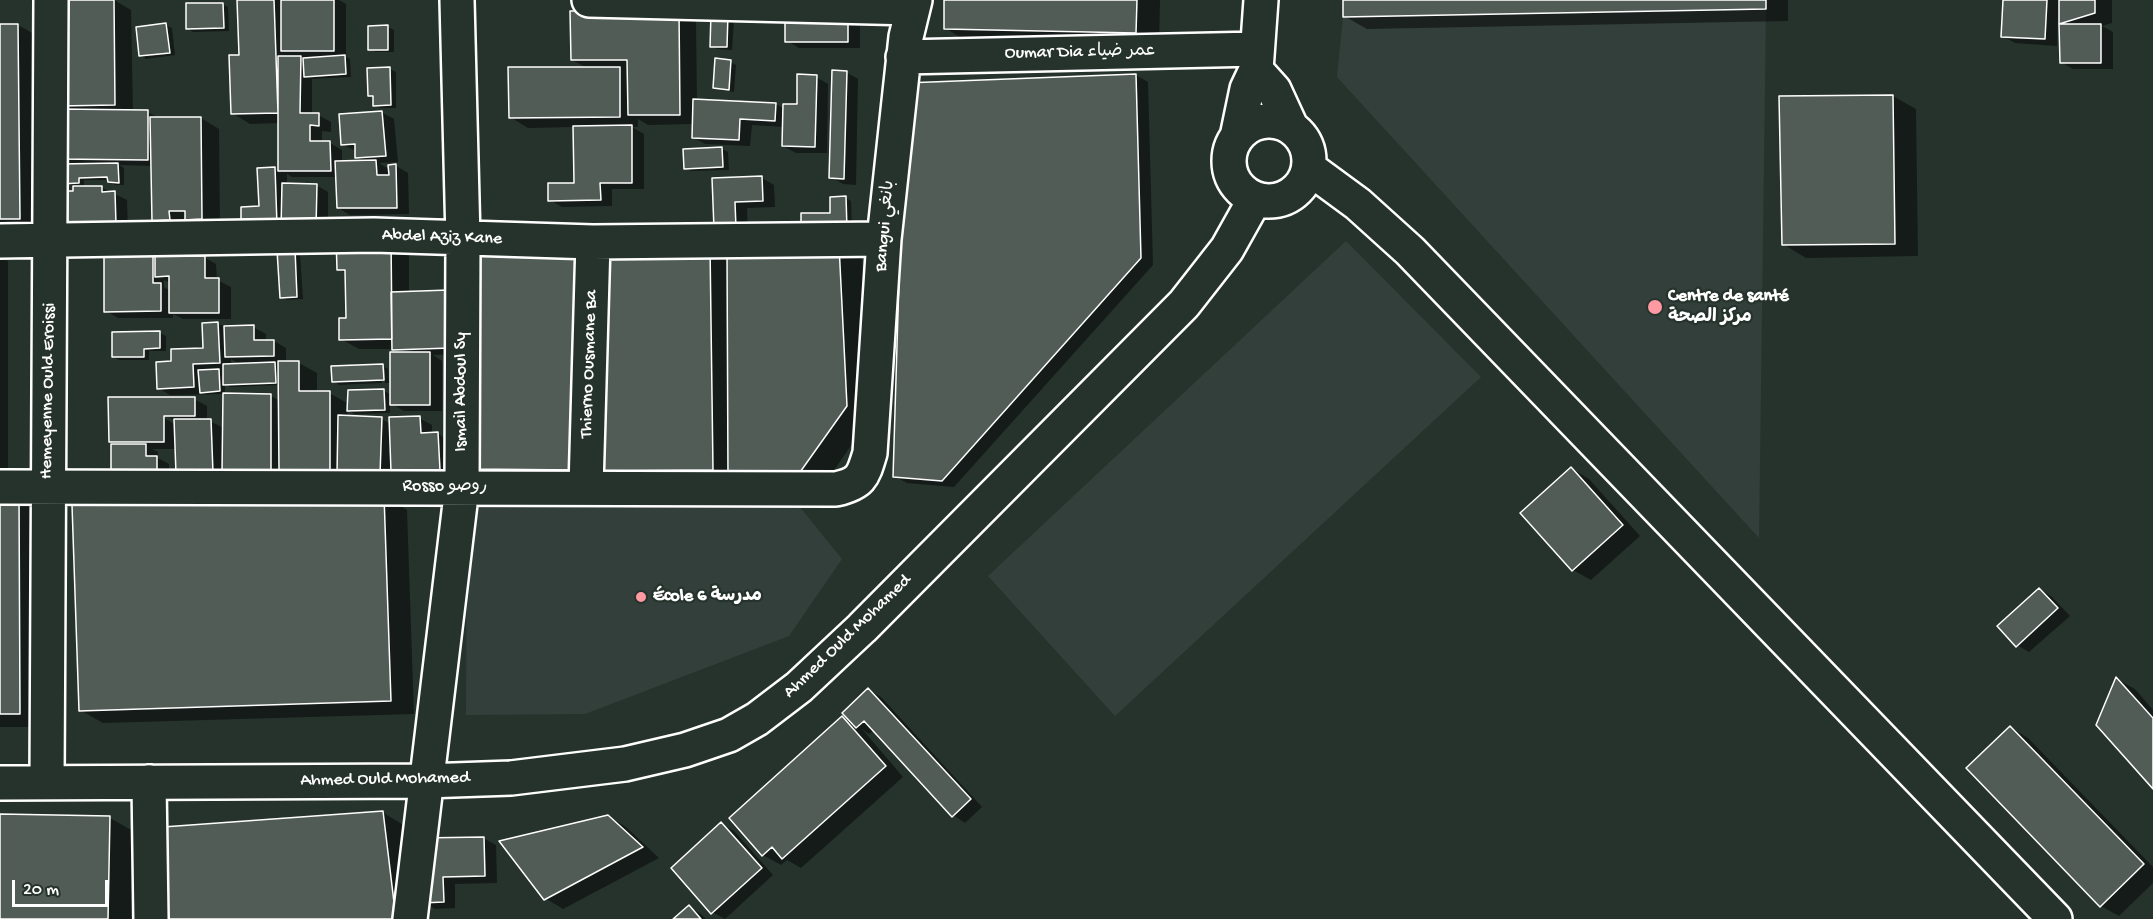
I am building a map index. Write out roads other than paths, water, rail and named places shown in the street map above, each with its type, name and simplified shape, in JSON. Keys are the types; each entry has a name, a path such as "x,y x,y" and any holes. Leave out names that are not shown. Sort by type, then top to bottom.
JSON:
{"street":[{"name":"Hemeyenne Ould Eroissi","path":"47,782 51,0"},
{"name":"Ismail Abdoul Sy","path":"410,919 462,488 463,239 456,0"},
{"path":"589,0 914,4"},
{"path":"1257,60 1291,127 1306,145 1309,168 1304,181 1295,192 1283,199 1269,202 1255,199 1242,192 1233,180 1229,166 1230,151 1237,137 1247,89 1257,60 1261,0"},
{"name":"Bangui بانغي","path":"870,453 884,239 903,57 914,4"},
{"name":"Oumar Dia عمر ضياء","path":"903,57 1257,60"},
{"path":"1237,137 1256,123 1281,122 1291,127"},
{"path":"1309,168 1358,204 1410,251 2055,919"},
{"name":"Ahmed Ould Mohamed","path":"0,783 425,781 511,778 625,764 696,747 729,735 757,719 799,687 862,628 1184,304 1227,249 1255,199"},
{"name":"Abdel Aziz Kane","path":"0,241 51,242 374,235 593,242 884,239"},
{"name":"Thierno Ousmane Ba","path":"586,487 593,242"},
{"name":"Rosso روصو","path":"0,487 836,489 855,483 863,476 870,453"},
{"path":"149,782 151,919"}],"place":[{"name":"Centre de santé مركز الصحة","path":"1655,307"},
{"name":"École 6 مدرسة","path":"641,597"}]}
